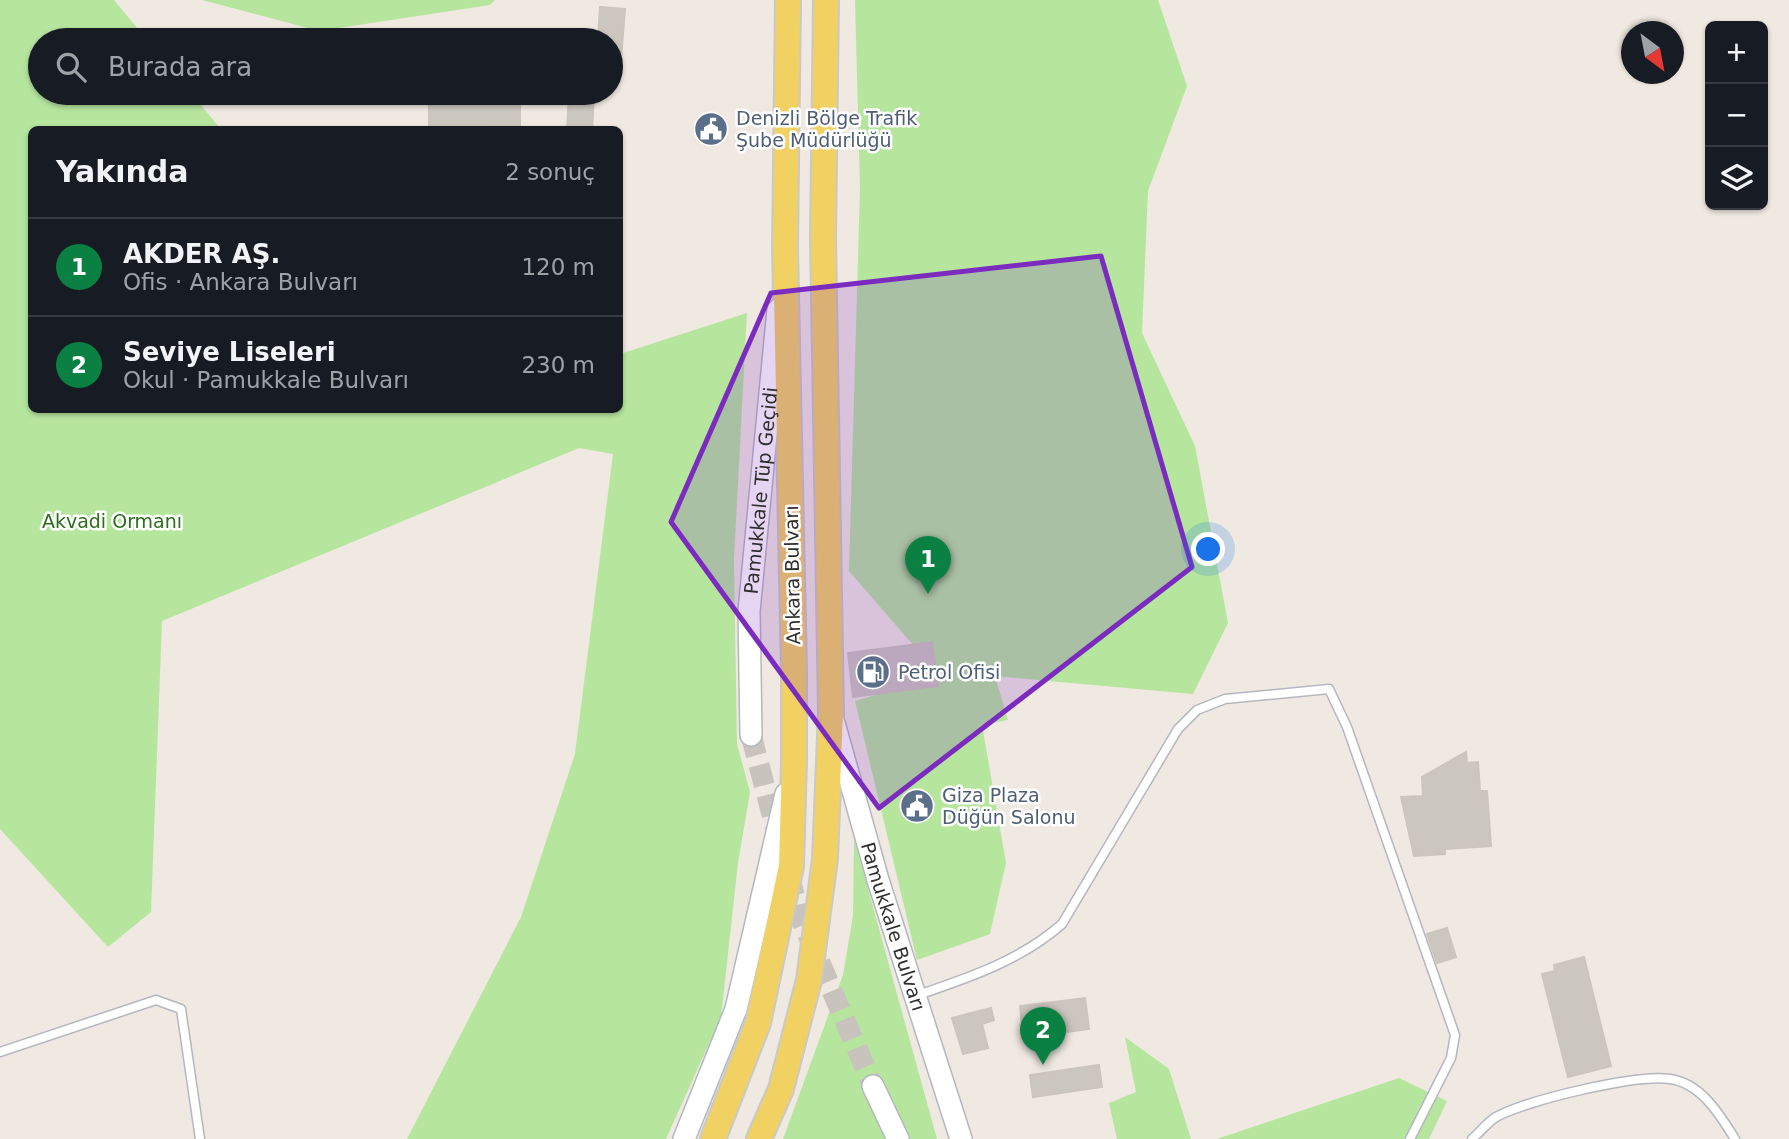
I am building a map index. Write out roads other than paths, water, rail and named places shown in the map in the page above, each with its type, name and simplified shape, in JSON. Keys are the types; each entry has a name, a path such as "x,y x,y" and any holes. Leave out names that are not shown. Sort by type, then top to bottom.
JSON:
{"main road":[{"name":"Ankara Bulvarı","path":"713,1139 758,1023 790,866 794,761 785,248 788,0"},
{"name":"Ankara Bulvarı","path":"759,1139 781,1089 810,980 825,859 831,712 823,238 826,0"},
{"name":"Pamukkale Tüp Geçidi","path":"751,734 749,611 771,367 785,248"},
{"name":"Pamukkale Bulvarı","path":"831,712 878,880 961,1139"},
{"path":"684,1139 736,1009 794,761"},
{"path":"873,1086 898,1139"}],"lane":[{"path":"915,996 969,978 1010,960 1040,944 1062,924 1178,729 1196,710 1225,699 1329,689 1347,727 1455,1035 1451,1058 1410,1139"},
{"path":"0,1052 156,1000 181,1009 200,1139"},
{"path":"1472,1139 1495,1118 1552,1097 1629,1081 1671,1079 1698,1091 1719,1114 1735,1139"}],"tunnel":[{"path":"751,735 778,837"},
{"path":"789,875 799,914 873,1086"}],"place":[{"name":"Denizli Bölge Trafik Şube Müdürlüğü","path":"711,129"},
{"name":"AKDER AŞ.","path":"928,594"},
{"name":"Petrol Ofisi","path":"873,672"},
{"name":"Giza Plaza Düğün Salonu","path":"917,806"},
{"name":"Seviye Liseleri","path":"1043,1065"}],"park label":[{"name":"Akvadi Ormanı","path":"112,521"}]}
